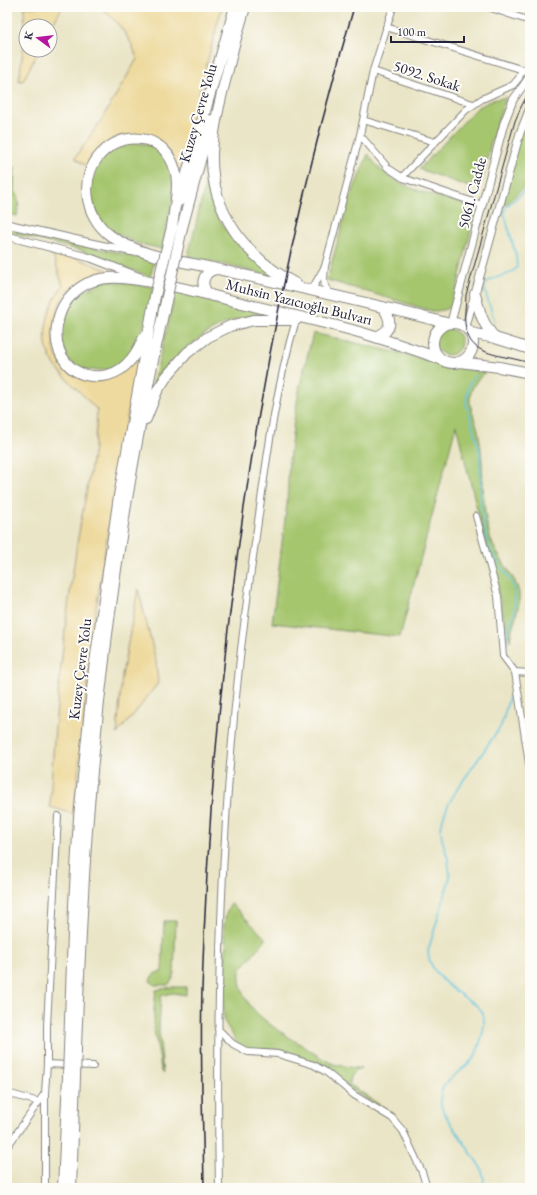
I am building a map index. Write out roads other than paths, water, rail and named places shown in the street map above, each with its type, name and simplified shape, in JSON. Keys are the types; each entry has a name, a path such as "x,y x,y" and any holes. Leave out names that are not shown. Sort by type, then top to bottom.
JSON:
{"highway":[{"name":"Kuzey Çevre Yolu","path":"73,1048 93,758 110,606 124,515 149,374 166,301 177,227 235,7"},
{"name":"Kuzey Çevre Yolu","path":"177,227 245,7"},
{"path":"235,40 216,122 214,138 213,169 217,194 232,228 247,248 281,275 311,291"},
{"name":"Muhsin Yazıcıoğlu Bulvarı","path":"177,227 177,180 175,169 164,151 156,144 138,138 119,141 104,151 92,167 89,176 87,196 90,211 98,224 111,236 128,245 152,255 449,323"},
{"path":"155,296 177,227"},
{"path":"212,296 205,290 203,279 208,272 217,269"},
{"name":"Muhsin Yazıcıoğlu Bulvarı","path":"155,296 146,332 137,352 128,364 117,372 94,376 83,374 73,369 65,362 59,351 57,340 57,328 64,305 70,295 79,287 102,278 149,281 212,296 376,337 441,359"},
{"path":"475,294 482,320 486,328 495,338"},
{"name":"Kuzey Çevre Yolu","path":"73,1048 74,905 79,824 93,677 118,496 155,296"},
{"path":"376,337 386,332 390,325 389,318 383,307"},
{"path":"124,515 143,430 150,409 157,391 177,364 208,337 230,326 254,320 310,320"},
{"path":"530,349 468,330 456,322 449,323 437,331 433,342 436,353 441,359 452,363 460,362 492,366 530,373"},
{"path":"460,362 471,352 474,343 468,330"},
{"path":"63,1188 73,1048"},
{"path":"71,1076 71,1188"}],"street":[{"path":"311,291 324,266 360,135 373,72 392,7"},
{"path":"488,7 530,21"},
{"path":"508,14 515,7"},
{"path":"386,27 530,72"},
{"path":"402,177 461,114 473,104 513,85 519,78 522,69"},
{"name":"5092. Sokak","path":"373,72 473,104"},
{"name":"5061. Cadde","path":"449,323 506,115 518,93 530,76"},
{"name":"5061. Cadde","path":"468,330 475,294 520,133 530,108"},
{"path":"363,120 435,142"},
{"path":"360,135 388,168 402,177 482,205"},
{"path":"7,224 152,255"},
{"path":"7,236 90,258 149,281"},
{"path":"324,266 324,282 326,289 333,296"},
{"path":"219,1188 218,1029 220,937 224,840 231,737 247,588 268,452 284,364 296,320"},
{"path":"476,516 498,596 503,656 515,672 530,770"},
{"path":"515,672 530,673"},
{"path":"45,1188 47,1026 58,816"},
{"path":"218,1029 233,1044 248,1052 278,1054 314,1065 326,1072 354,1095 392,1118 404,1131 422,1172 426,1188"},
{"path":"47,1064 93,1066"},
{"path":"7,1093 39,1102"},
{"path":"7,1147 45,1093"}],"waterway":[{"path":"495,322 484,288 490,280 509,273 517,267 516,256 504,212 506,207 530,186"},
{"path":"477,375 471,381 468,388 466,402 480,453 481,505 486,538 494,556 512,583 515,594 514,613 506,639 507,644"},
{"path":"482,1188 484,1180 481,1168 444,1113 441,1103 441,1094 443,1087 448,1081 475,1057 484,1025 483,1016 477,1006 440,978 435,972 429,958 428,951 450,877 448,859 442,839 441,829 443,818 456,791 501,726 509,696"}],"tram line":[{"path":"530,90 515,121 466,295 465,316 465,323 469,338 476,347 493,354 530,363"}],"railway":[{"path":"204,1188 201,1064 202,990 208,866 217,741 229,617 246,494 267,371 292,248 321,127 354,7"}]}
